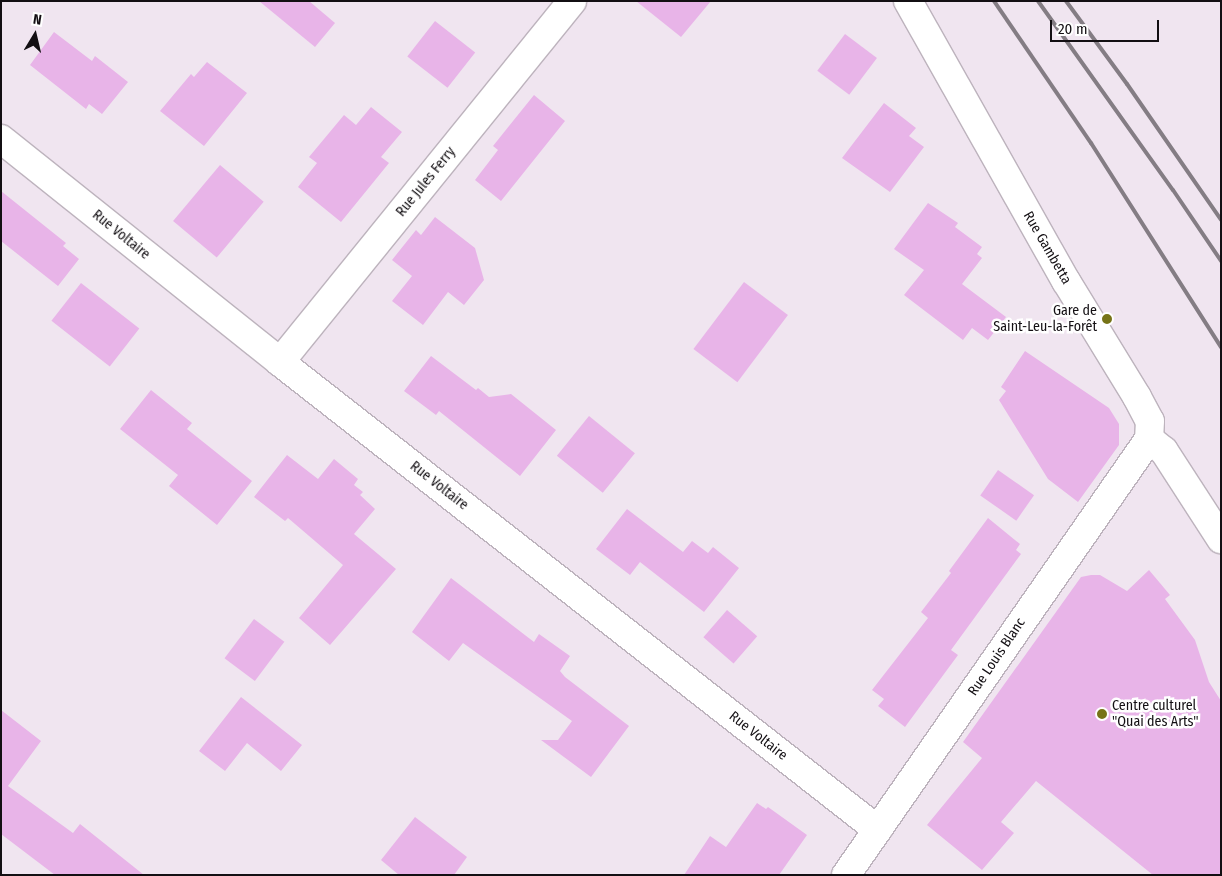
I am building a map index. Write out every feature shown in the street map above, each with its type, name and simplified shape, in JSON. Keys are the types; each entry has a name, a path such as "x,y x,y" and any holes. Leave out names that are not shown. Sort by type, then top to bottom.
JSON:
{"street":[{"name":"Rue Jules Ferry","path":"280,362 572,1"},
{"name":"Rue Gambetta","path":"908,1 1066,281 1137,397 1150,421 1149,439"},
{"name":"Rue Voltaire","path":"1,139 280,362 878,830"},
{"path":"1149,439 1164,451 1221,539"},
{"name":"Rue Louis Blanc","path":"846,875 1149,439"}],"building":[{"path":"259,1 309,1 335,23 315,47"},
{"path":"636,1 711,1 681,37"},
{"path":"435,21 475,52 447,88 407,56"},
{"path":"54,32 92,61 95,56 128,82 102,114 89,104 86,109 30,65"},
{"path":"845,34 877,58 849,95 817,71"},
{"path":"207,62 247,93 204,146 160,111 191,74 194,77"},
{"path":"534,95 565,121 501,201 475,180 498,150 493,146"},
{"path":"884,103 916,128 909,136 924,147 890,192 842,158"},
{"path":"371,107 402,132 381,157 389,163 341,222 298,187 317,163 309,157 344,115 356,125"},
{"path":"220,165 264,202 217,258 173,221"},
{"path":"1,191 66,243 63,246 79,259 58,286 1,241"},
{"path":"928,203 958,223 955,227 982,247 977,254 982,258 962,284 1006,317 988,340 972,328 963,340 904,295 924,270 894,249"},
{"path":"435,217 475,248 484,280 464,305 448,292 423,325 392,301 412,276 392,260 416,230 421,235"},
{"path":"744,282 788,315 737,382 693,349"},
{"path":"81,283 139,329 110,366 51,321"},
{"path":"1025,351 1109,408 1119,424 1119,445 1078,502 1048,479 999,400 1006,391 1001,387"},
{"path":"431,356 476,390 478,388 489,397 511,394 556,430 520,476 439,411 436,415 404,391"},
{"path":"151,390 192,423 187,429 252,481 217,525 169,486 178,475 120,429"},
{"path":"589,416 635,453 603,493 557,456"},
{"path":"287,455 318,479 334,459 358,479 354,485 363,492 360,495 375,509 354,534 396,569 330,645 299,618 343,565 288,518 285,521 254,497"},
{"path":"998,470 1034,495 1016,521 980,495"},
{"path":"627,509 683,552 692,541 708,553 713,547 739,568 704,612 640,562 630,575 596,549"},
{"path":"988,518 1020,544 1016,550 1021,554 951,650 958,655 905,727 878,706 884,699 872,690 928,618 921,612 951,573 949,571"},
{"name":"Centre culturel \"Quai des Arts\"","path":"1149,570 1170,595 1165,599 1195,640 1209,682 1221,701 1221,875 1153,875 1036,781 1001,822 1014,833 982,870 927,825 982,758 963,742 1081,577 1100,575 1127,591"},
{"path":"451,578 534,642 539,634 570,656 560,671 565,677 629,726 591,777 541,740 558,740 572,721 463,643 449,661 412,632"},
{"path":"727,610 757,636 734,663 703,637"},
{"path":"254,619 284,642 255,681 225,658"},
{"path":"241,697 302,745 281,771 247,743 225,771 199,751"},
{"path":"1,710 41,741 8,786 73,833 80,824 144,875 55,875 1,834"},
{"path":"757,803 766,809 768,807 807,835 779,875 684,875 710,836 726,847"},
{"path":"415,817 467,857 454,875 399,875 381,860"}],"railway":[{"path":"994,1 1091,143 1221,347"},
{"path":"1038,1 1173,190 1221,261"},
{"path":"1066,1 1127,84 1221,220"}],"place":[{"name":"Gare de Saint-Leu-la-Forêt","path":"1107,319"},
{"name":"Centre culturel \"Quai des Arts\"","path":"1102,714"}]}
